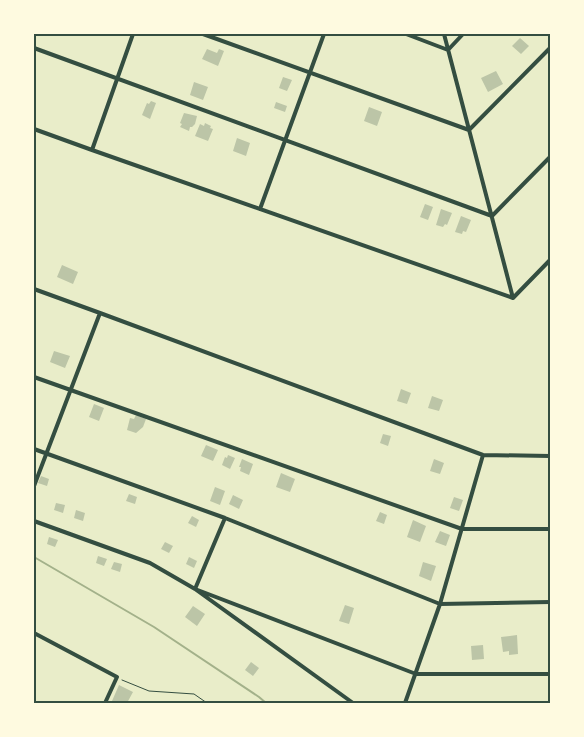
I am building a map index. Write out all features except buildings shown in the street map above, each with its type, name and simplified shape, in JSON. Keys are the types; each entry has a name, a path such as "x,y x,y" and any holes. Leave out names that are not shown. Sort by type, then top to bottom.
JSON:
{"street":[{"path":"92,150 133,34"},
{"path":"203,34 469,130"},
{"path":"260,208 324,34"},
{"path":"406,34 448,50"},
{"path":"444,34 513,298"},
{"path":"448,50 464,34"},
{"path":"34,48 492,216"},
{"path":"469,130 550,48"},
{"path":"34,129 513,298"},
{"path":"492,216 550,157"},
{"path":"513,298 550,260"},
{"path":"34,289 483,455 550,456"},
{"path":"34,486 100,313"},
{"path":"34,377 462,529 550,529"},
{"path":"34,450 225,518 440,604 550,602"},
{"path":"405,703 440,604 483,455"},
{"path":"195,589 225,518"},
{"path":"34,521 150,563 195,589 293,662 353,703"},
{"path":"195,589 416,674 550,674"},
{"path":"34,633 117,677 105,703"}],"path":[{"path":"117,677 149,691 194,694 206,703"}],"waterway":[{"path":"34,557 154,627 266,703"}]}
